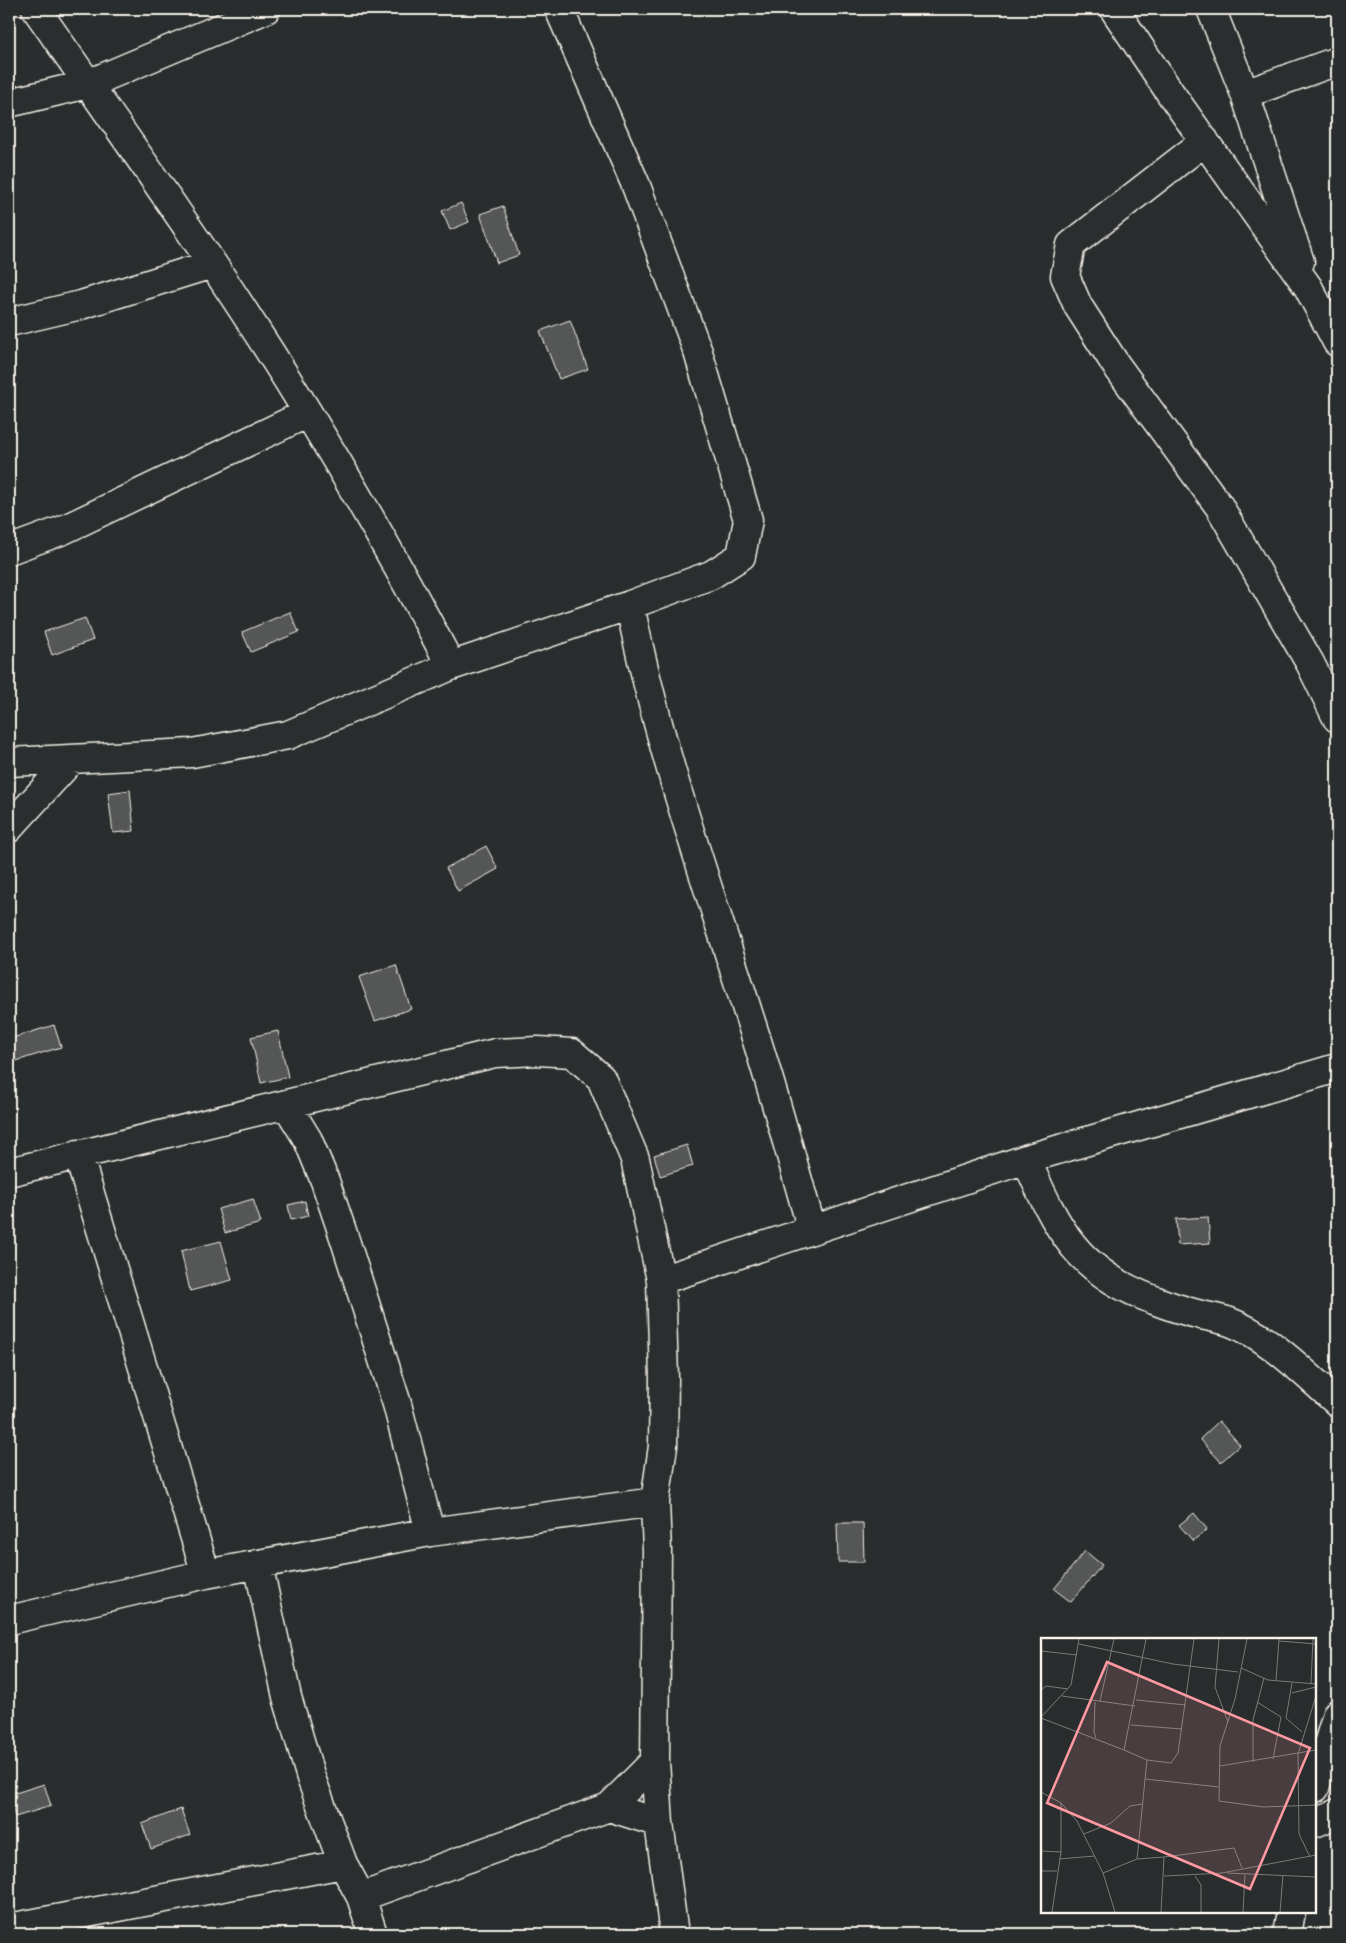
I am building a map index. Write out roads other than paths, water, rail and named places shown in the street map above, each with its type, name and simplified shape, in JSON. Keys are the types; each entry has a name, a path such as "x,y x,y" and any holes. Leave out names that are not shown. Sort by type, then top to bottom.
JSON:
{"street":[{"path":"36,9 212,264 308,413 402,573 451,666"},
{"path":"9,103 88,84 266,9"},
{"path":"9,762 192,753 288,736 451,666 630,605 710,575 741,556 748,520 698,352 635,183 558,9"},
{"path":"1114,9 1308,287 1337,342"},
{"path":"1211,9 1245,94 1308,287"},
{"path":"1245,94 1337,61"},
{"path":"1205,141 1071,245 1065,276 1078,306 1116,364 1219,506 1310,663 1337,718"},
{"path":"9,322 81,305 212,264"},
{"path":"9,550 63,530 308,413"},
{"path":"630,605 642,668 685,818 751,1021 812,1230"},
{"path":"9,828 72,759"},
{"path":"9,1172 495,1053 538,1051 572,1053 601,1078 635,1159 661,1280 664,1378 663,1446 655,1502 657,1551 655,1761 659,1824 674,1934"},
{"path":"661,1280 1026,1159 1337,1068"},
{"path":"286,1104 308,1140 325,1181 397,1404 430,1532"},
{"path":"78,1154 206,1574"},
{"path":"1026,1159 1045,1203 1062,1233 1085,1260 1116,1284 1153,1300 1231,1322 1259,1338 1285,1357 1337,1402"},
{"path":"9,1620 206,1574 430,1532 655,1502"},
{"path":"258,1564 287,1697 311,1778 342,1864 361,1897 373,1934"},
{"path":"1316,1785 1337,1714"},
{"path":"361,1897 609,1807 655,1761"},
{"path":"609,1807 659,1824"},
{"path":"1316,1822 1337,1812"},
{"path":"9,1928 342,1864"},
{"path":"1287,1934 1291,1913"}]}
